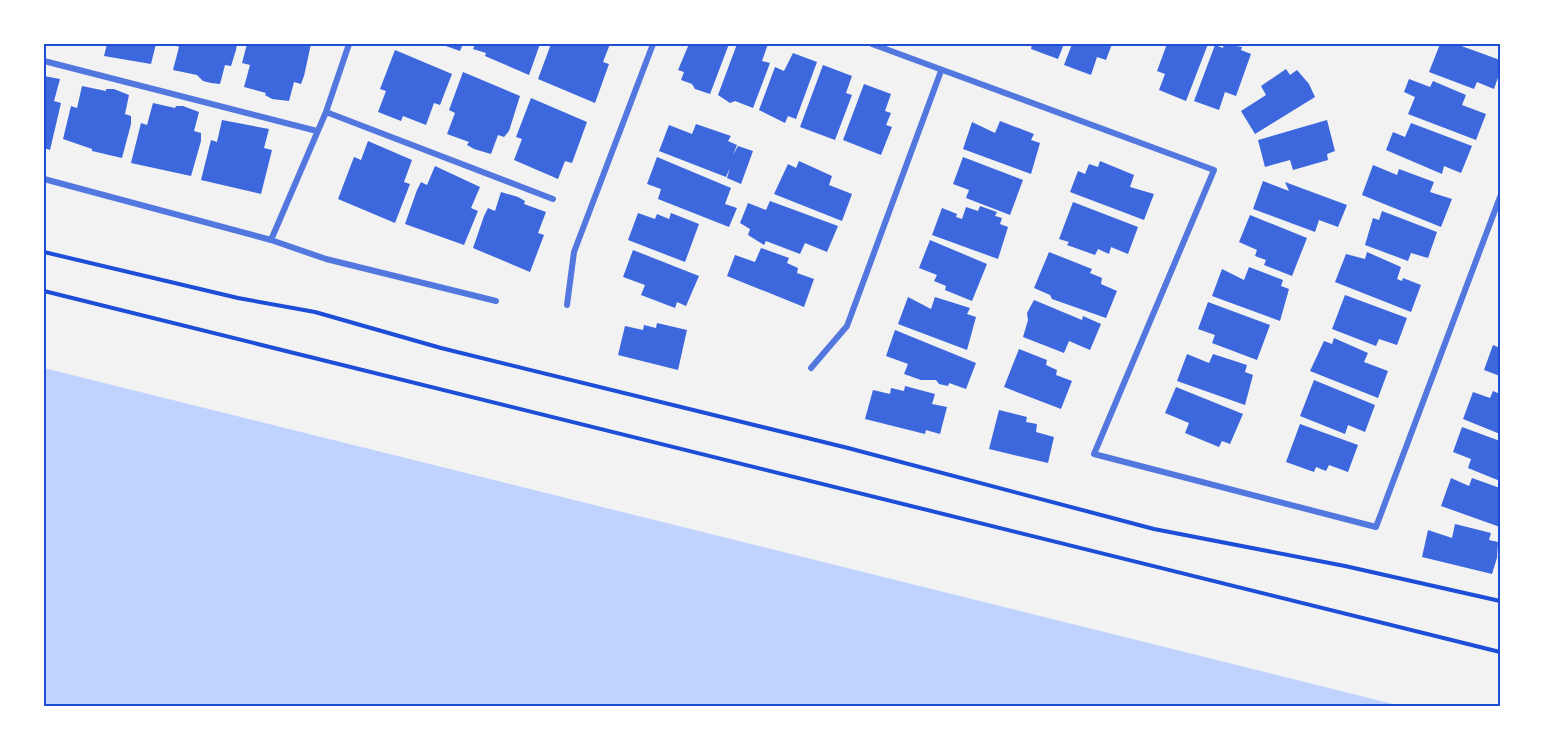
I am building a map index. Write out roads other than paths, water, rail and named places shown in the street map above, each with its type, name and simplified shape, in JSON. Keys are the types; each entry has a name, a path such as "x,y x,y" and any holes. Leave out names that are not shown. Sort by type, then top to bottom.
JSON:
{"street":[{"path":"271,240 326,112 349,44"},
{"path":"567,304 574,252 653,44"},
{"path":"872,44 1214,170 1094,454 1376,527 1500,197"},
{"path":"44,61 316,131"},
{"path":"811,368 847,326 941,71"},
{"path":"326,112 553,199"},
{"path":"44,179 271,240 326,259 496,301"}],"water":[{"path":"44,368 1401,706 44,706"}]}
